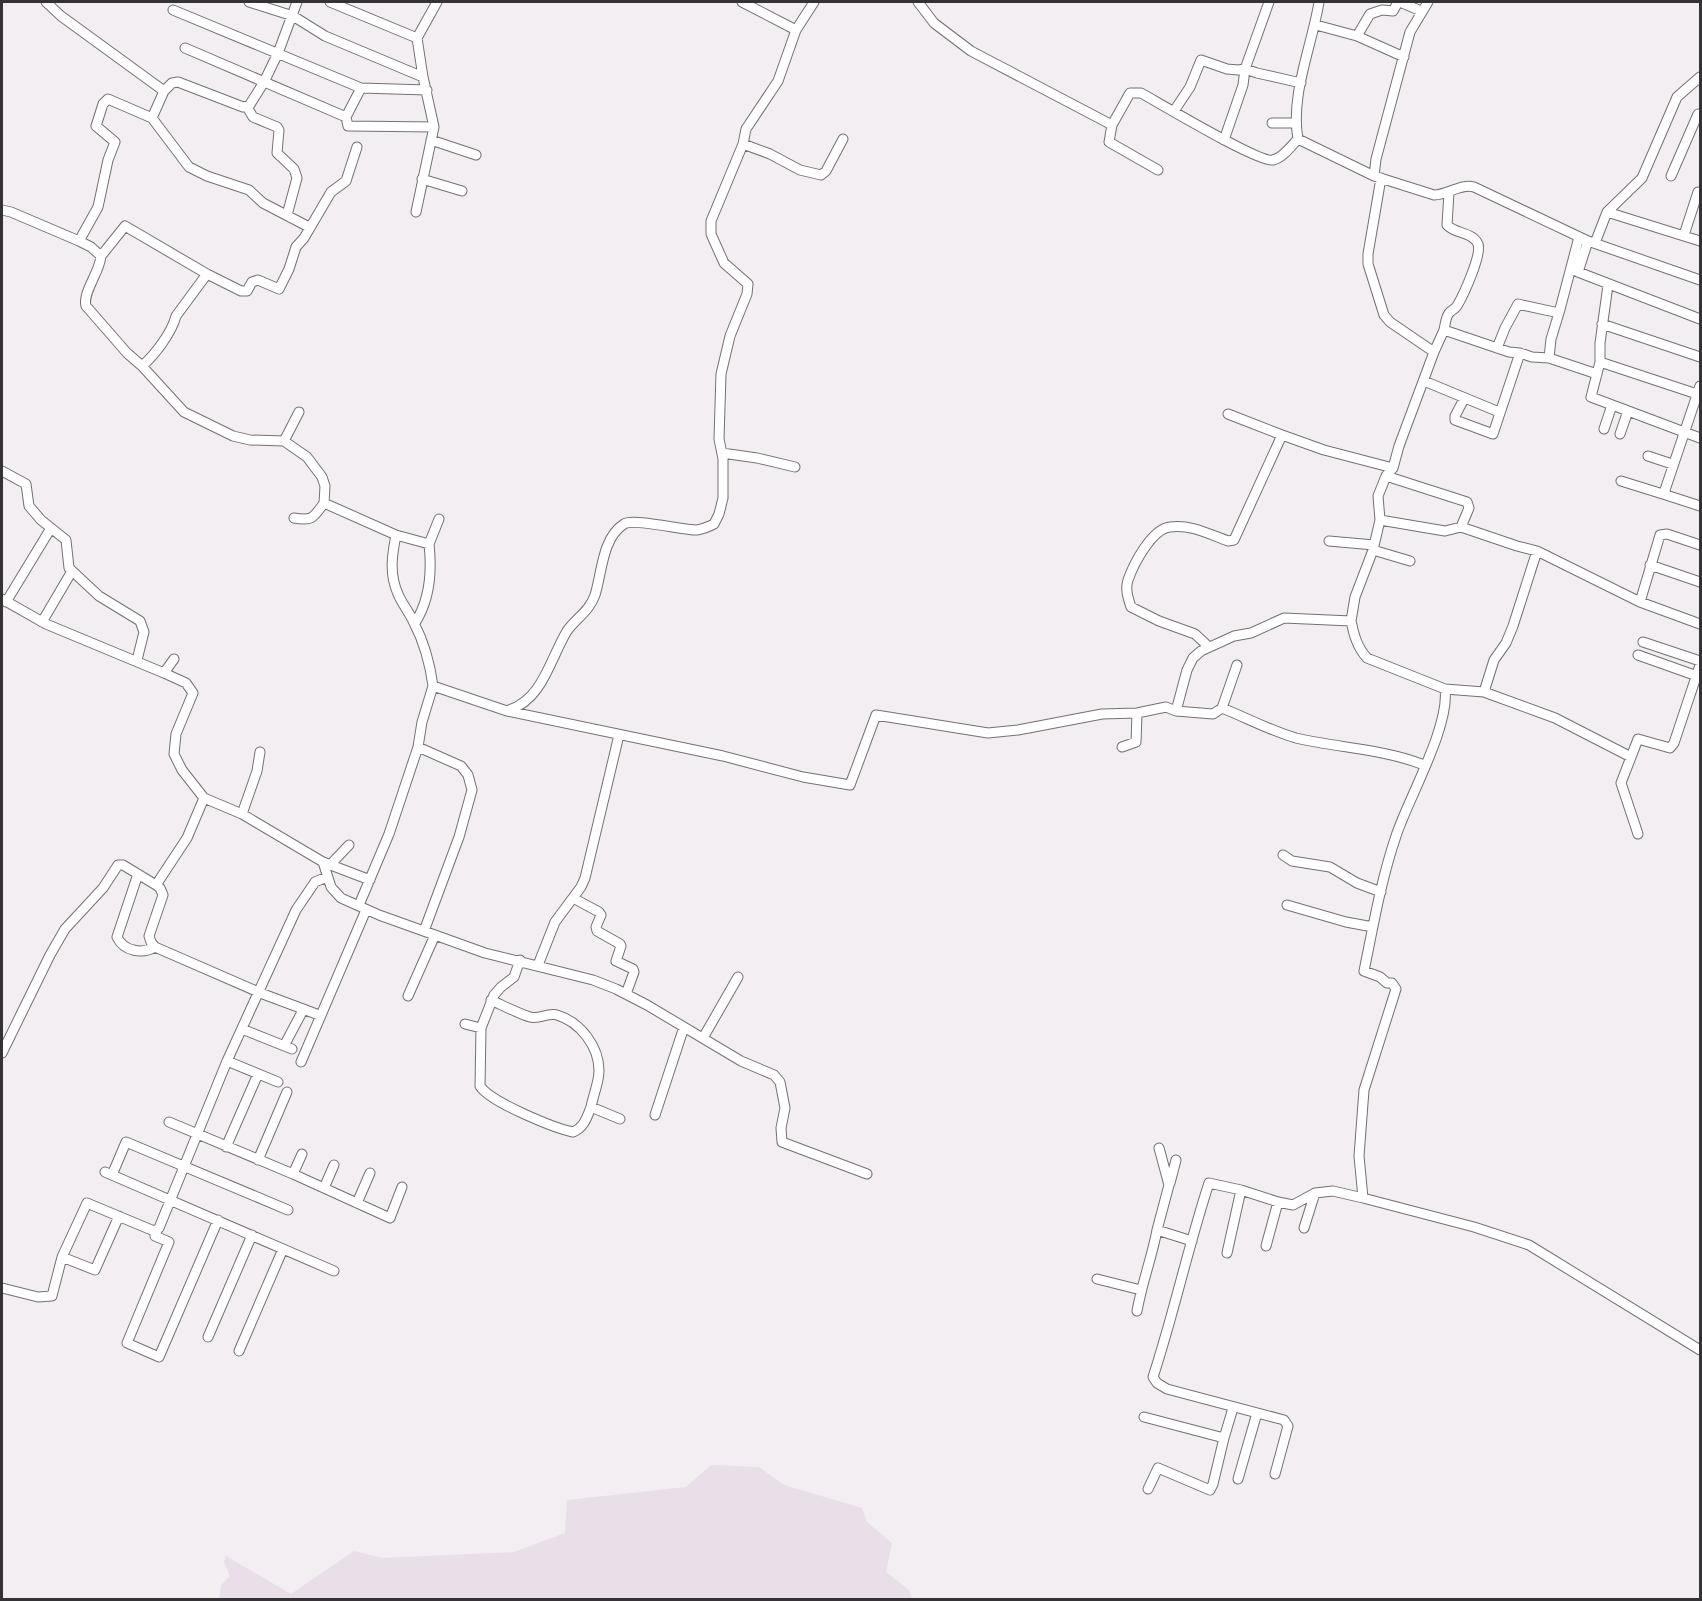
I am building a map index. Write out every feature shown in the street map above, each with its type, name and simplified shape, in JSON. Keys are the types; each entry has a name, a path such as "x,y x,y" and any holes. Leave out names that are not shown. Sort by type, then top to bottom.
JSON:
{"street":[{"path":"46,2 61,16 164,91"},
{"path":"249,2 293,16 325,36 423,77"},
{"path":"247,107 264,82 278,53 297,2"},
{"path":"330,2 417,38"},
{"path":"416,212 434,127 417,38 436,2"},
{"path":"742,2 796,30"},
{"path":"507,711 528,701 536,692 568,630 589,606 610,540 619,529 629,522 695,530 714,524 719,514 723,498 722,453 719,439 721,374 730,336 747,294 748,284 724,263 711,234 711,221 743,144 746,129 778,81 796,30 814,2"},
{"path":"918,2 934,23 971,51 1112,125"},
{"path":"1224,140 1243,85 1245,69 1269,2"},
{"path":"1298,139 1295,123 1301,82 1316,25 1319,2"},
{"path":"1357,36 1370,14 1382,10 1393,11 1399,2 1421,11"},
{"path":"1428,2 1410,32 1376,159 1378,177 1368,264 1381,308 1390,322 1434,352"},
{"path":"173,10 361,88 427,90"},
{"path":"1316,25 1357,36 1404,57"},
{"path":"185,48 346,117"},
{"path":"1174,111 1190,87 1201,60 1227,69 1245,69 1301,82"},
{"path":"1549,358 1551,339 1559,313 1587,240 1607,212 1642,178 1677,97 1701,77"},
{"path":"152,118 164,91 172,83 178,82 247,107 253,117 277,127 279,130 277,153 294,170 297,178 287,215"},
{"path":"361,88 346,117 348,126 434,127"},
{"path":"1158,170 1108,142 1112,125 1130,93 1141,93 1224,140 1271,161 1279,158 1298,139"},
{"path":"79,241 98,207 105,171 115,142 96,126 103,104 108,99 152,118 189,167 207,176 249,190 263,203 309,227"},
{"path":"1671,176 1698,114 1701,115"},
{"path":"1272,123 1295,123"},
{"path":"743,144 770,154 800,170 821,175 826,171 843,139"},
{"path":"1298,139 1378,177 1434,195 1442,195 1469,185 1587,240 1701,280"},
{"path":"430,140 476,155"},
{"path":"294,518 309,520 324,503 325,486 317,468 307,457 284,441 250,440 233,436 184,412 127,353 84,302 100,265 101,256 125,226 207,274 244,292 252,282 258,280 279,290 296,247 304,238 331,192 345,181 357,147"},
{"path":"422,180 462,191"},
{"path":"1449,192 1447,225 1450,229 1470,236 1478,243 1479,250 1458,305 1448,312 1444,330 1399,446 1393,468 1386,476 1378,496 1380,520 1373,548 1355,597 1351,621 1354,636 1367,658 1445,689 1484,692 1555,718 1631,758"},
{"path":"1684,235 1698,192"},
{"path":"2,210 79,241 91,247 101,256"},
{"path":"1607,212 1701,241"},
{"path":"1587,240 1578,272 1701,319"},
{"path":"142,366 156,351 175,323 177,316 207,274"},
{"path":"1608,285 1602,324 1600,362 1591,397 1701,438"},
{"path":"1497,348 1518,304 1559,313"},
{"path":"1602,324 1701,357"},
{"path":"1444,330 1497,348 1532,357 1549,358 1596,374"},
{"path":"1464,399 1455,420 1493,434 1520,353"},
{"path":"1600,362 1700,392 1686,433 1672,464 1665,490 1666,495"},
{"path":"1424,381 1499,412"},
{"path":"1604,429 1612,405"},
{"path":"1620,434 1628,411"},
{"path":"284,441 299,412"},
{"path":"1228,414 1324,450 1393,468"},
{"path":"1209,647 1195,634 1159,621 1131,607 1127,595 1128,581 1138,559 1155,533 1163,528 1191,527 1228,541 1234,540 1282,435"},
{"path":"722,453 795,467"},
{"path":"1648,456 1672,464"},
{"path":"2,471 26,484 29,506 66,540 69,568 72,572 99,596 140,621 144,632 137,660"},
{"path":"1386,476 1467,502 1469,508 1461,527"},
{"path":"1621,481 1701,506"},
{"path":"324,503 396,535 429,543"},
{"path":"415,623 428,593 429,543 439,519"},
{"path":"1380,520 1444,531 1461,527 1537,551 1640,602 1701,624"},
{"path":"51,528 4,600 42,622 97,646 137,660 186,683 193,693 176,734 174,754 177,764 204,798 242,814 326,864 370,880"},
{"path":"1640,602 1659,537 1662,534 1701,545"},
{"path":"301,1062 389,834 418,747 422,722 433,686 430,663 415,623 398,594 393,579 391,560 396,535"},
{"path":"1329,541 1373,548 1410,561"},
{"path":"1484,692 1494,660 1506,643 1513,626 1537,551"},
{"path":"1650,565 1701,582"},
{"path":"42,622 72,572"},
{"path":"1176,711 1184,679 1193,658 1209,647 1234,636 1251,633 1284,618 1351,621"},
{"path":"1638,834 1621,783 1638,739 1670,748 1674,743 1701,663 1643,642"},
{"path":"1638,655 1697,676"},
{"path":"164,673 174,659"},
{"path":"433,686 507,711 723,756 803,777 849,785 876,715 988,733 1018,730 1102,714 1137,713 1166,707 1176,711 1214,714 1222,708 1237,665"},
{"path":"1363,1198 1359,1156 1364,1090 1396,988 1392,983 1387,983 1380,977 1364,971 1396,835 1435,741 1444,710 1445,689"},
{"path":"1222,708 1288,735 1402,756 1425,765"},
{"path":"1122,747 1136,742 1137,713"},
{"path":"538,965 555,922 585,878 619,735"},
{"path":"418,747 461,766 468,775 472,790 459,837 424,931"},
{"path":"242,814 257,771 260,752"},
{"path":"156,885 187,838 204,798"},
{"path":"326,864 349,845"},
{"path":"1282,855 1292,861 1330,867 1357,883 1382,892"},
{"path":"326,864 327,877 335,893 362,908 485,953 593,980 626,994 741,1061 774,1075 780,1082 785,1108 781,1128 782,1142 867,1174"},
{"path":"2,1053 65,929 103,888 117,866 123,865 156,885 163,895 149,936 155,947 258,992 319,1015"},
{"path":"138,874 117,937 123,945 136,951 144,952 155,947"},
{"path":"218,1221 159,1357 127,1343 170,1242 155,1236 157,1230 227,1061 296,910 315,882 327,877"},
{"path":"573,898 599,912 602,915 596,927 597,931 620,944 616,961 633,969 634,972 626,994"},
{"path":"1287,904 1347,922 1373,927"},
{"path":"408,996 435,936"},
{"path":"491,1000 529,1017 557,1015 572,1022 586,1034 596,1055 599,1071 591,1107 580,1130 573,1132 521,1112 491,1097 480,1086 481,1028 491,1000 496,992 514,977 520,960"},
{"path":"703,1038 738,977"},
{"path":"242,1029 288,1048 302,1012"},
{"path":"465,1024 481,1028"},
{"path":"655,1115 684,1027"},
{"path":"227,1061 278,1082"},
{"path":"226,1146 258,1074"},
{"path":"258,1160 287,1092"},
{"path":"591,1107 620,1119"},
{"path":"169,1122 390,1218 402,1187"},
{"path":"288,1210 126,1142 108,1174 334,1271"},
{"path":"1159,1148 1169,1185"},
{"path":"293,1174 302,1154"},
{"path":"1137,1311 1176,1160"},
{"path":"324,1188 334,1165"},
{"path":"357,1203 370,1173"},
{"path":"1275,1474 1288,1426 1284,1420 1167,1389 1160,1386 1153,1377 1209,1183 1293,1205 1315,1193 1333,1191 1474,1227 1529,1245 1701,1350"},
{"path":"1227,1253 1241,1190"},
{"path":"1304,1228 1315,1193"},
{"path":"1266,1246 1278,1202"},
{"path":"2,1288 38,1297 52,1296 62,1257 85,1205 90,1204 154,1231 157,1230"},
{"path":"62,1257 95,1270 119,1216"},
{"path":"1157,1230 1192,1241"},
{"path":"208,1337 252,1235"},
{"path":"239,1351 283,1249"},
{"path":"1097,1279 1141,1290"},
{"path":"1148,1489 1158,1468 1210,1490 1233,1408"},
{"path":"1238,1479 1257,1413"},
{"path":"1144,1417 1224,1438"}],"shaded area":[{"path":"711,1465 759,1467 784,1485 862,1508 867,1522 892,1543 886,1572 909,1590 912,1599 219,1599 221,1585 230,1576 224,1562 226,1556 291,1594 354,1551 382,1558 514,1552 565,1533 567,1500 686,1487"}]}
